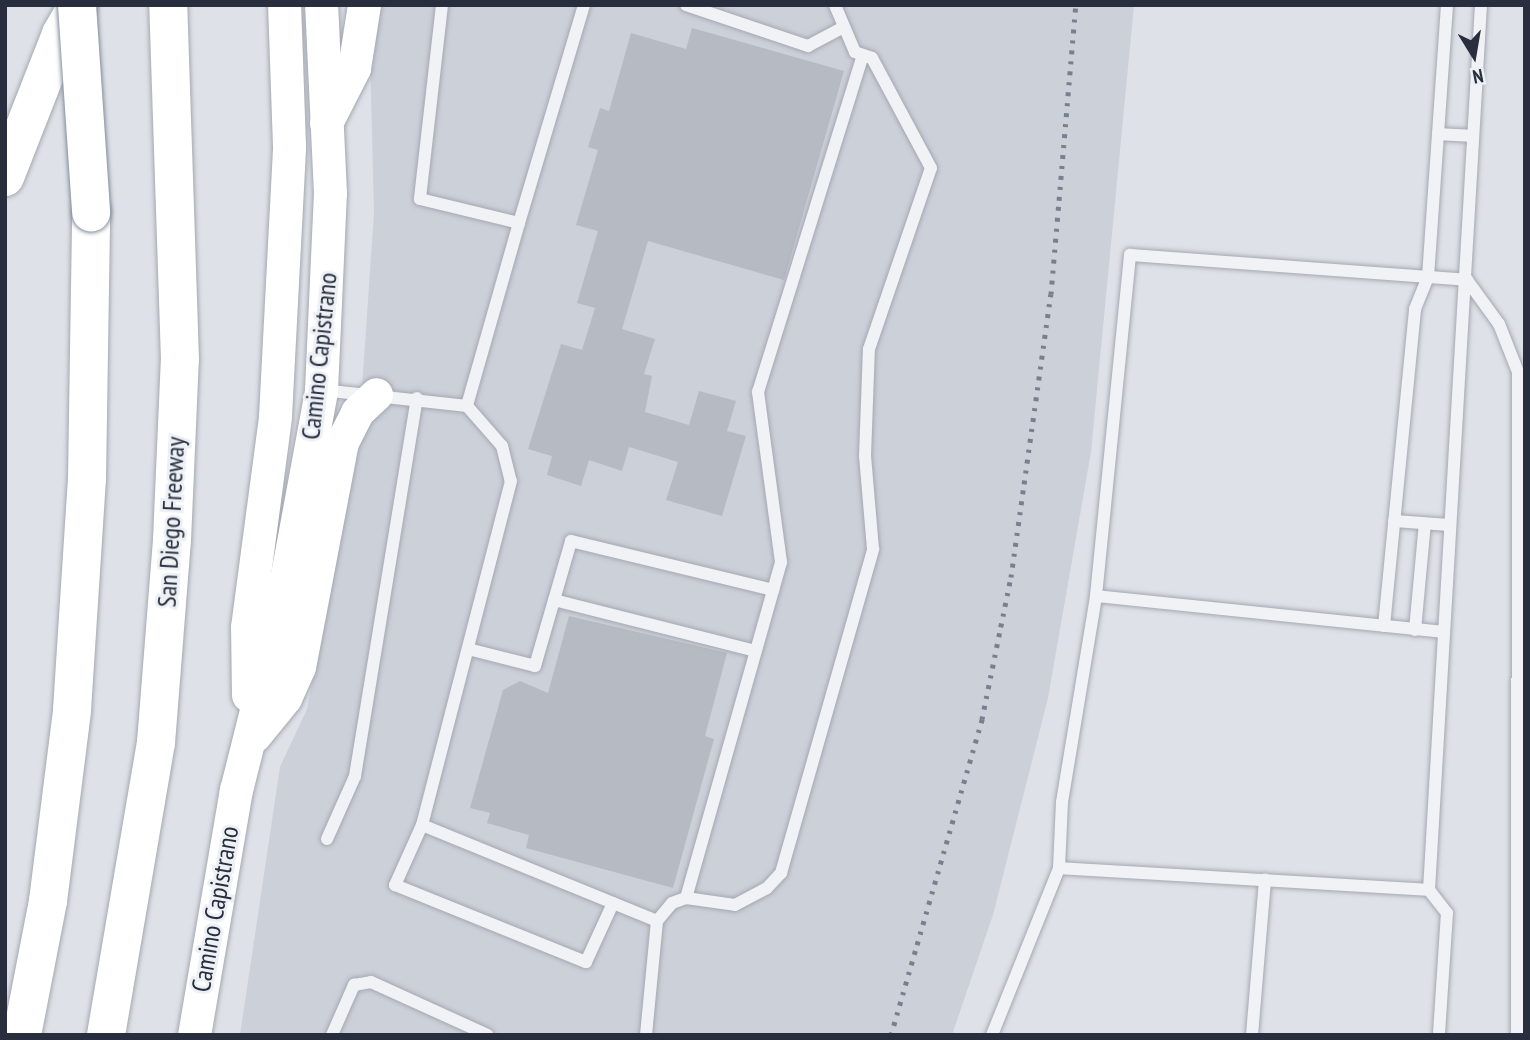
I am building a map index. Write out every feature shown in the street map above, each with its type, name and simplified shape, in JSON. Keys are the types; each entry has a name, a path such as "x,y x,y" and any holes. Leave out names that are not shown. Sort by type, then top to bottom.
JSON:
{"highway":[{"path":"5,177 61,34 77,5"},
{"path":"22,1035 48,901 72,710 87,479 91,213 77,5"},
{"name":"San Diego Freeway","path":"106,1035 156,743 172,540 180,360 168,5"}],"main road":[{"name":"Camino Capistrano","path":"248,743 247,670 253,566 275,416 289,146 284,5"},
{"name":"Camino Capistrano","path":"194,1035 248,743 278,623 321,390 329,253 321,5"},
{"path":"325,125 354,68 364,5"},
{"path":"247,670 283,448 291,422 307,399 321,390 301,368 307,242 305,208 289,146"},
{"path":"248,743 285,698 299,667 342,442 357,412 376,394"}],"lane":[{"path":"442,5 420,199 519,223"},
{"path":"467,406 584,5"},
{"path":"685,5 808,46 843,27"},
{"path":"646,1035 657,920 672,903 686,898 735,905 767,888 781,873 873,549 866,456 869,349 931,168 872,58 855,52 835,5"},
{"path":"1384,626 1415,309 1428,277 1447,5"},
{"path":"1440,1035 1447,913 1429,890 1482,5"},
{"path":"686,898 781,562 758,392 863,55"},
{"path":"1438,134 1473,135"},
{"path":"992,1035 1059,868 1062,802 1096,596 1130,255 1467,280 1499,324 1518,372 1517,1035"},
{"path":"321,390 417,398 467,406 502,446 511,481 422,825 395,885 586,962 613,903"},
{"path":"327,839 355,776 417,398"},
{"path":"1394,521 1450,526"},
{"path":"1415,630 1425,523"},
{"path":"468,649 535,666 571,541 773,590"},
{"path":"1096,596 1443,632"},
{"path":"554,600 756,651"},
{"path":"422,825 657,920"},
{"path":"1059,868 1429,890"},
{"path":"1252,1035 1265,880"},
{"path":"332,1035 354,985 371,982 488,1035"}],"shaded area":[{"path":"381,5 1134,5 1091,452 1048,698 993,915 952,1035 240,1035 280,767 307,709 359,431 374,213 370,53"}],"building":[{"path":"692,28 844,71 784,280 648,241 622,329 655,339 644,374 652,376 645,412 689,425 699,391 736,401 727,431 746,436 722,516 666,500 678,462 629,447 622,471 589,460 581,486 547,475 552,456 528,449 561,344 582,350 595,308 577,303 598,231 576,225 598,150 588,147 600,108 609,111 631,33 686,49"},
{"path":"569,616 727,653 705,736 714,739 673,888 526,848 529,835 487,823 490,813 470,808 503,690 520,681 548,693"}],"railway":[{"path":"891,1035 982,719 1011,577 1051,294 1076,5"}]}
